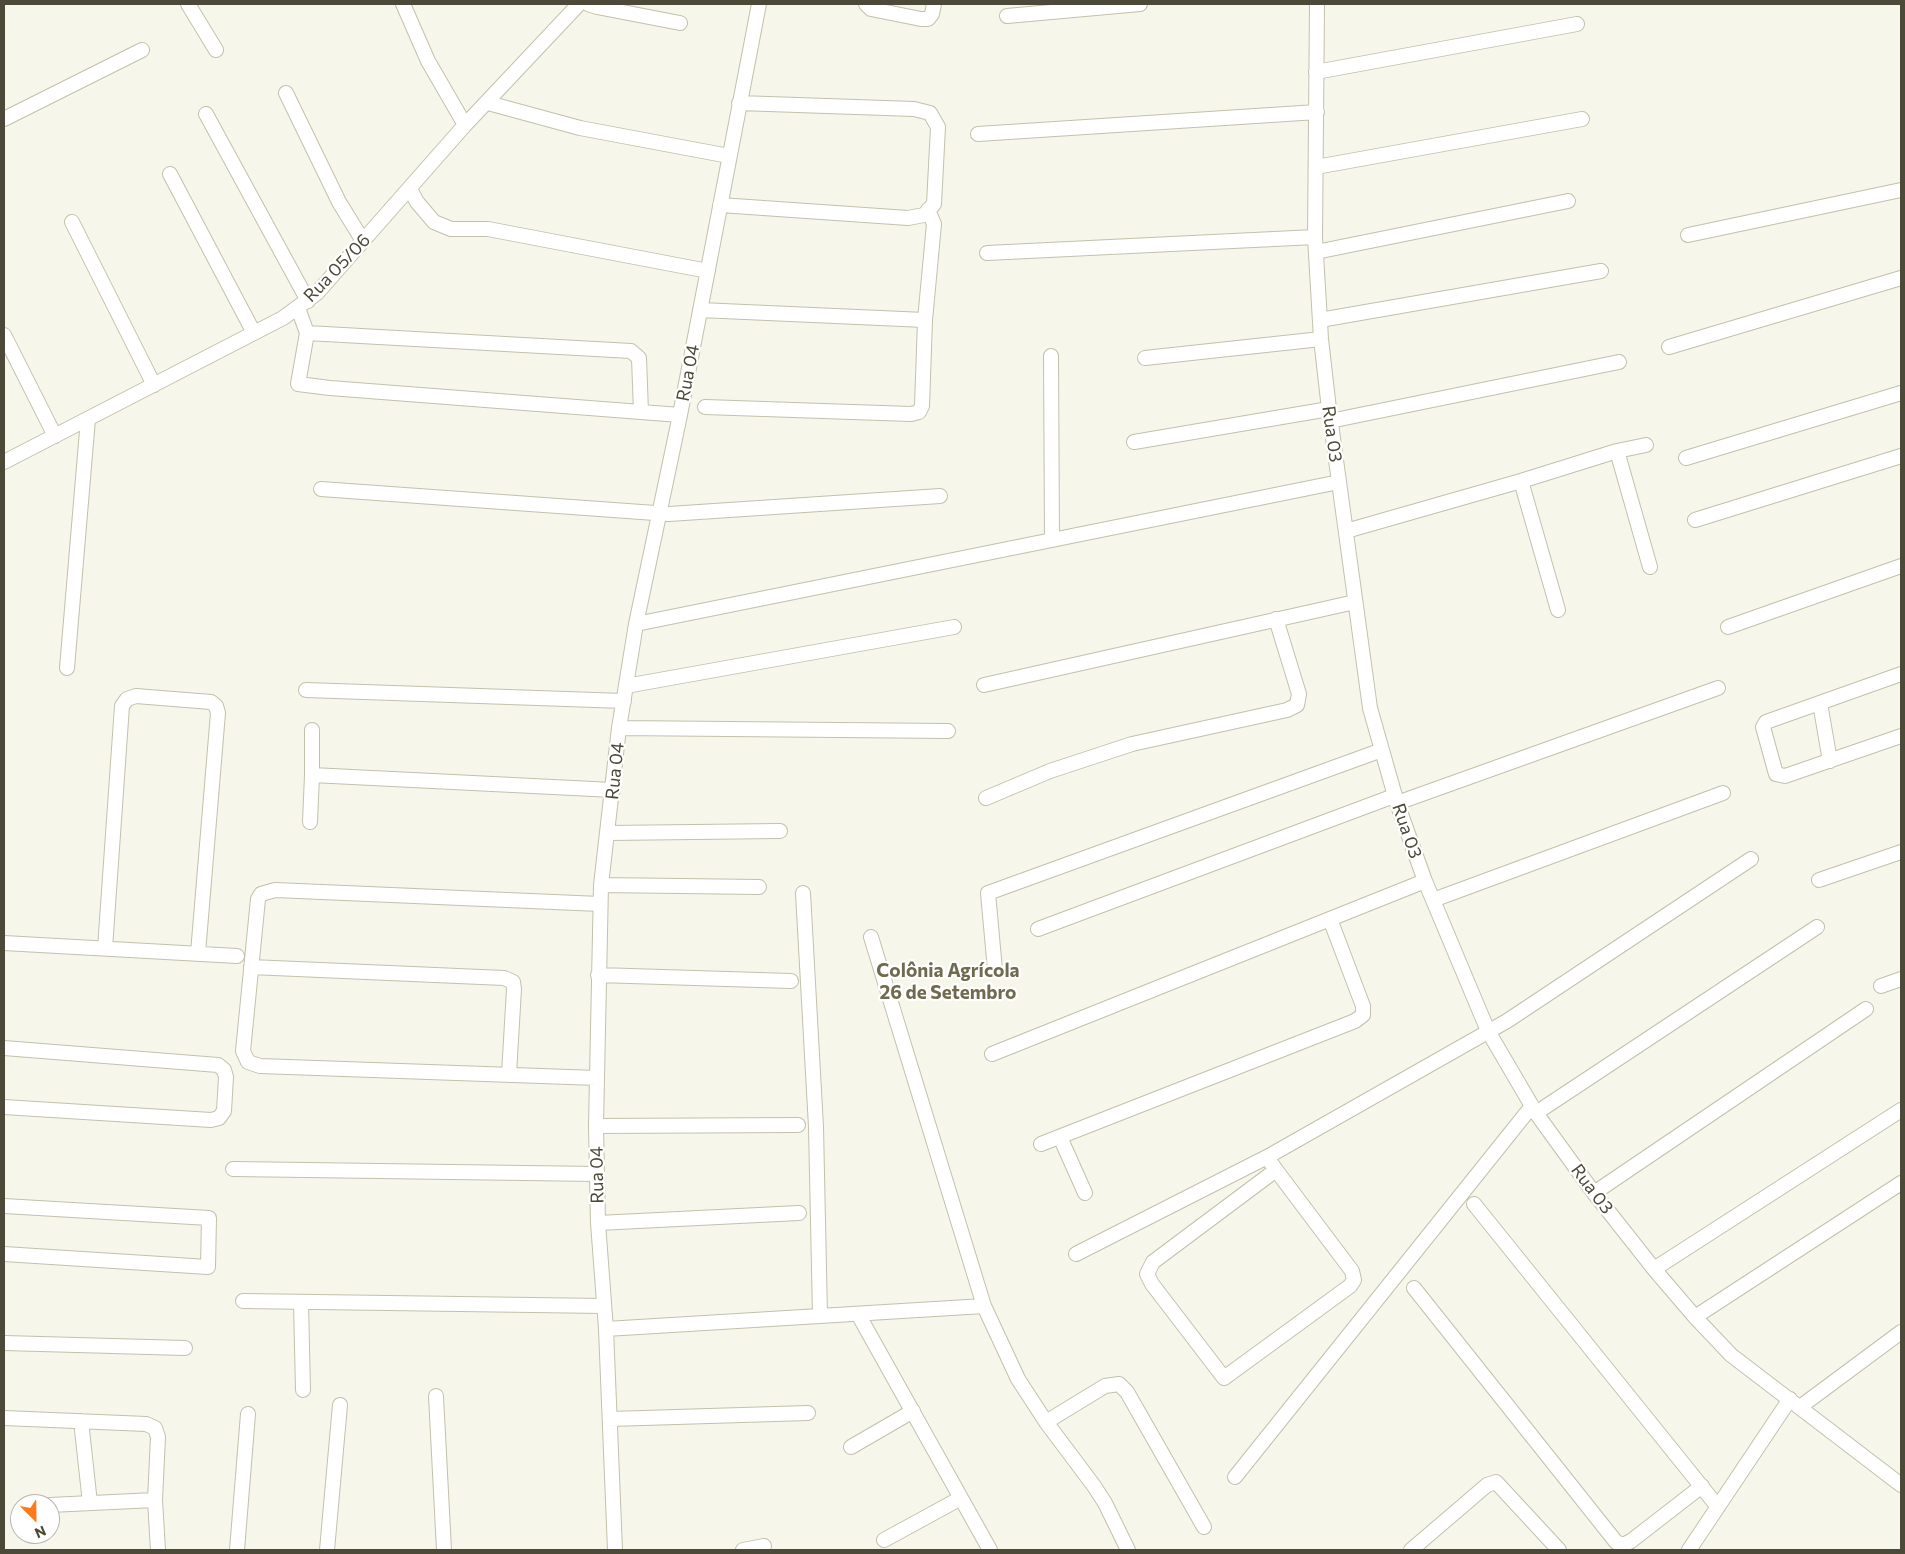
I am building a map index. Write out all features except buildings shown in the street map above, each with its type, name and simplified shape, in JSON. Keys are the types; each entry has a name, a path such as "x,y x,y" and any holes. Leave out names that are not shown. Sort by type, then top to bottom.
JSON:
{"street":[{"path":"188,4 216,50"},
{"path":"403,4 428,61 465,126"},
{"name":"Rua 05/06","path":"4,462 254,334 283,318 317,294 465,126 578,4"},
{"path":"588,4 680,23"},
{"name":"Rua 04","path":"615,1550 606,1329 598,1223 596,1126 601,885 620,728 636,624 680,415 759,4"},
{"path":"866,4 871,9 921,19 928,19 932,14 934,4"},
{"path":"1007,16 1140,4"},
{"name":"Rua 03","path":"1317,4 1315,237 1321,339 1329,415 1370,708 1396,799 1424,881 1488,1031 1534,1110 1594,1193 1654,1269 1694,1317 1731,1355 1901,1485"},
{"path":"1316,72 1577,24"},
{"path":"4,119 142,50"},
{"path":"286,93 339,202 363,241"},
{"path":"488,103 580,128 729,156"},
{"path":"720,205 908,218 924,215 934,204 938,127 930,113 914,109 740,103"},
{"path":"978,134 1317,112"},
{"path":"206,114 303,304 307,333 298,384 680,415"},
{"path":"1316,167 1582,119"},
{"path":"170,174 254,334"},
{"path":"410,189 417,202 434,222 451,229 488,229 708,272"},
{"path":"1688,235 1901,190"},
{"path":"1316,252 1568,201"},
{"path":"705,407 911,414 918,412 922,406 925,320 934,224 928,210"},
{"path":"72,222 154,385"},
{"path":"987,253 1315,237"},
{"path":"1320,320 1601,271"},
{"path":"1669,347 1901,278"},
{"path":"700,310 925,320"},
{"path":"307,333 631,351 639,358 641,412"},
{"path":"4,335 55,436"},
{"path":"1145,358 1321,339"},
{"path":"1051,356 1052,540"},
{"path":"1134,442 1329,415 1619,362"},
{"path":"1686,458 1901,392"},
{"path":"67,668 88,418"},
{"path":"1346,531 1521,481 1617,450 1646,445"},
{"path":"1617,450 1650,567"},
{"path":"1695,520 1901,456"},
{"path":"1521,481 1558,610"},
{"path":"636,624 1339,482"},
{"path":"321,488 669,514 940,496"},
{"path":"1728,627 1901,566"},
{"path":"984,685 1356,602"},
{"path":"986,798 1050,771 1132,744 1287,710 1296,705 1298,694 1276,619"},
{"path":"626,686 954,627"},
{"path":"1901,674 1766,722 1762,727 1776,774 1785,776 1901,736"},
{"path":"1038,929 1396,799 1718,688"},
{"path":"306,690 624,701"},
{"path":"105,948 122,706 127,699 136,696 211,702 216,706 218,713 198,953"},
{"path":"1820,702 1830,761"},
{"path":"620,728 948,731"},
{"path":"310,822 312,730"},
{"path":"995,970 988,893 1382,750"},
{"path":"312,775 613,790"},
{"path":"1433,900 1723,793"},
{"path":"608,833 780,831"},
{"path":"1819,880 1901,852"},
{"path":"1076,1254 1267,1157 1488,1031 1751,859"},
{"path":"992,1054 1424,881"},
{"path":"601,885 759,887"},
{"path":"597,1078 260,1066 248,1062 244,1051 258,899 261,894 275,890 600,904"},
{"path":"803,893 816,1127 820,1316"},
{"path":"1042,1144 1355,1021 1363,1015 1363,1006 1330,919"},
{"path":"1236,1477 1534,1110 1816,927"},
{"path":"871,937 984,1306 1018,1379 1046,1422 1105,1503 1128,1550"},
{"path":"4,943 237,956"},
{"path":"251,967 504,978 512,982 514,989 509,1074"},
{"path":"598,976 791,981"},
{"path":"1882,986 1901,979"},
{"path":"1594,1193 1866,1009"},
{"path":"4,1048 218,1065 224,1070 226,1077 224,1111 219,1118 211,1120 4,1107"},
{"path":"1654,1269 1901,1110"},
{"path":"596,1126 798,1125"},
{"path":"1060,1137 1085,1193"},
{"path":"1267,1157 1352,1272 1354,1280 1350,1286 1224,1378 1152,1284 1147,1274 1153,1262 1276,1170"},
{"path":"233,1169 597,1174"},
{"path":"1694,1317 1901,1183"},
{"path":"1474,1204 1718,1507"},
{"path":"4,1206 209,1218 208,1267 4,1254"},
{"path":"598,1223 799,1213"},
{"path":"1414,1288 1616,1542 1623,1545 1631,1541 1702,1486"},
{"path":"243,1301 604,1306"},
{"path":"301,1302 303,1390"},
{"path":"606,1329 984,1306"},
{"path":"858,1314 990,1550"},
{"path":"1689,1550 1718,1507 1795,1403 1901,1332"},
{"path":"4,1343 185,1348"},
{"path":"1046,1422 1106,1386 1119,1384 1127,1392 1204,1527"},
{"path":"436,1396 444,1550"},
{"path":"327,1550 340,1405"},
{"path":"851,1447 913,1411"},
{"path":"610,1419 808,1413"},
{"path":"237,1550 248,1414"},
{"path":"4,1418 146,1424 154,1428 158,1437 155,1500 158,1550"},
{"path":"82,1421 90,1503"},
{"path":"1411,1550 1487,1485 1496,1482 1559,1550"},
{"path":"884,1540 961,1498"},
{"path":"60,1504 155,1500"},
{"path":"743,1550 764,1546"}],"district":[{"name":"Colônia Agrícola 26 de Setembro","path":"948,982"}]}
